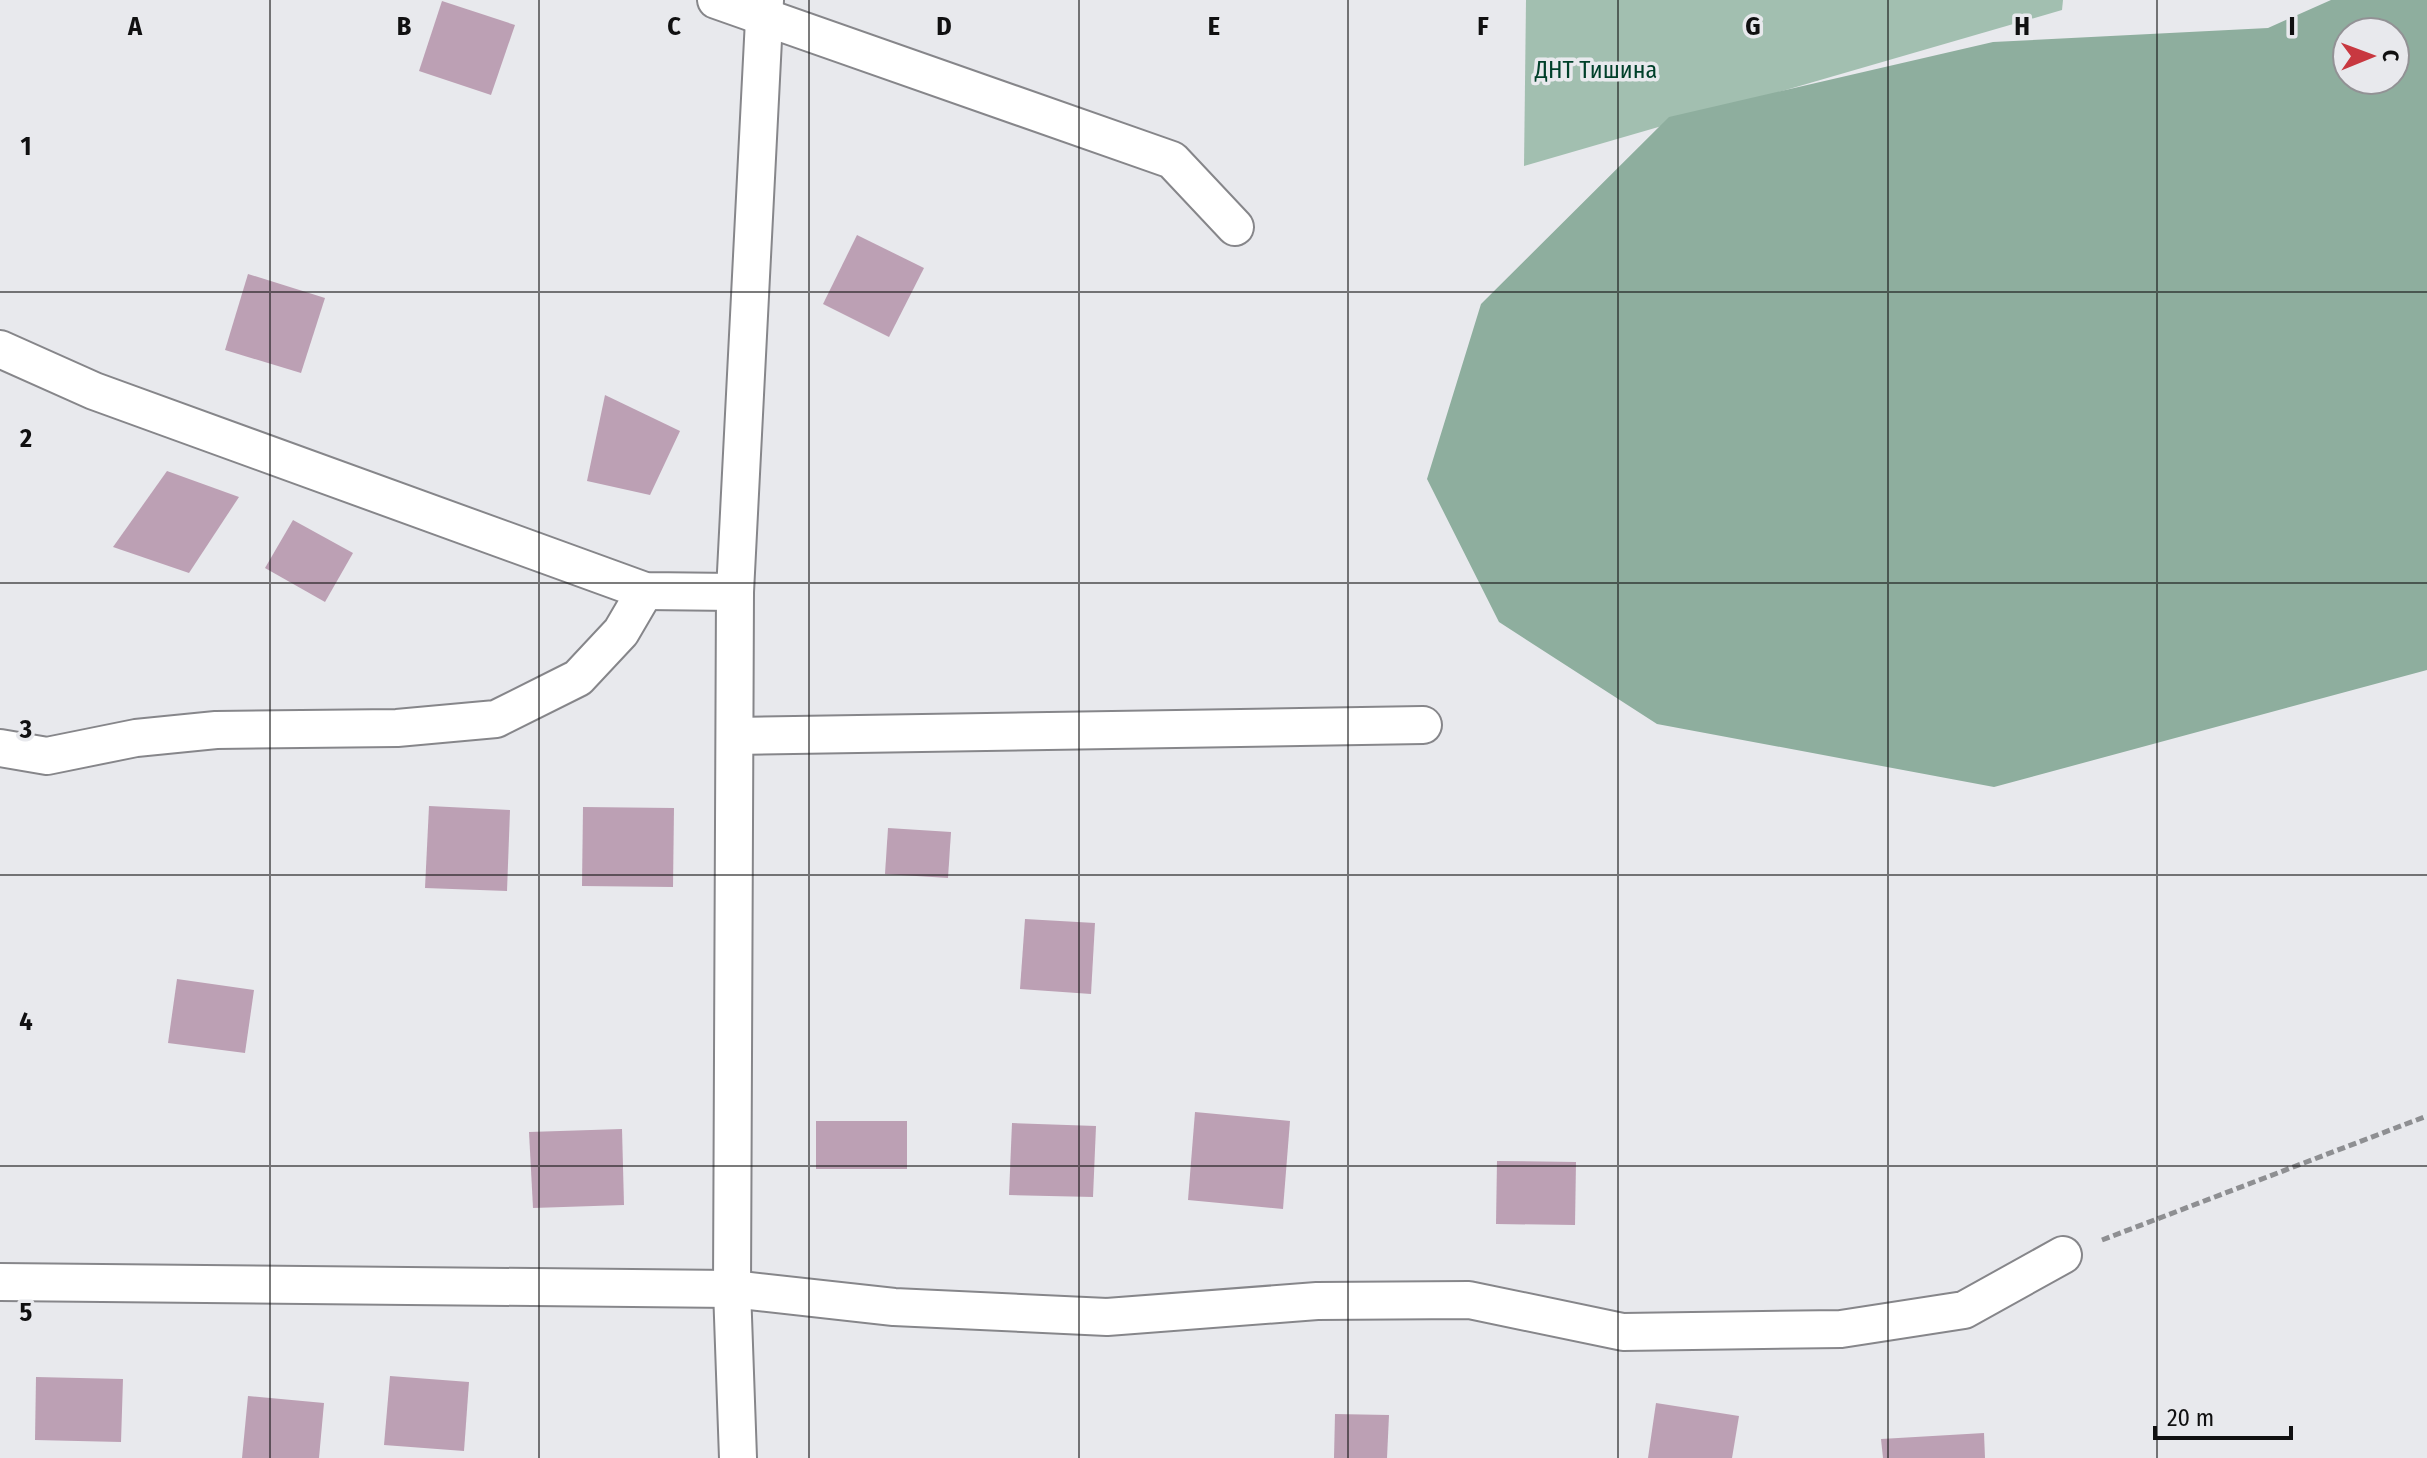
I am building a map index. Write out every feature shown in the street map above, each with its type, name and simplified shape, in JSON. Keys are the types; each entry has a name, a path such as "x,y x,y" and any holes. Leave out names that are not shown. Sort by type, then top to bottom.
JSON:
{"street":[{"path":"716,0 765,9 1172,160 1235,227"},
{"path":"738,1458 732,1289 735,592 765,9"},
{"path":"0,349 94,391 645,591 735,592"},
{"path":"0,748 47,756 136,738 216,730 397,728 496,719 578,678 621,632 645,591"},
{"path":"735,736 1423,725"},
{"path":"0,1282 732,1289 894,1307 1107,1317 1317,1301 1469,1300 1623,1332 1841,1329 1964,1310 2063,1255"}],"path":[{"path":"2063,1255 2427,1116"}],"green space":[{"name":"ДНТ Тишина","path":"1526,0 2063,0 2062,10 1524,166"},
{"path":"2331,0 2427,0 2427,670 1994,787 1657,724 1499,622 1427,479 1481,304 1669,117 1993,42 2268,28"}],"building":[{"path":"442,1 515,25 491,95 419,71"},
{"path":"857,235 924,268 889,337 823,304"},
{"path":"248,274 325,298 301,373 225,350"},
{"path":"605,395 680,431 650,495 587,481"},
{"path":"167,471 239,497 189,573 113,547"},
{"path":"293,520 353,553 325,602 265,568"},
{"path":"429,806 510,810 507,891 425,888"},
{"path":"583,807 674,808 673,887 582,886"},
{"path":"888,828 951,832 948,878 885,874"},
{"path":"1025,919 1095,923 1091,994 1020,989"},
{"path":"177,979 254,990 245,1053 168,1043"},
{"path":"1195,1112 1290,1121 1283,1209 1188,1200"},
{"path":"816,1121 907,1121 907,1169 816,1169"},
{"path":"1012,1123 1096,1126 1093,1197 1009,1195"},
{"path":"622,1129 624,1205 533,1208 529,1132"},
{"path":"1497,1161 1576,1162 1575,1225 1496,1224"},
{"path":"390,1376 469,1382 464,1451 384,1445"},
{"path":"36,1377 123,1379 121,1442 35,1440"},
{"path":"248,1396 324,1403 319,1458 242,1458"},
{"path":"1656,1403 1739,1416 1732,1458 1648,1458"},
{"path":"1335,1414 1389,1415 1387,1458 1334,1458"},
{"path":"1984,1433 1985,1458 1883,1458 1881,1439"}]}
